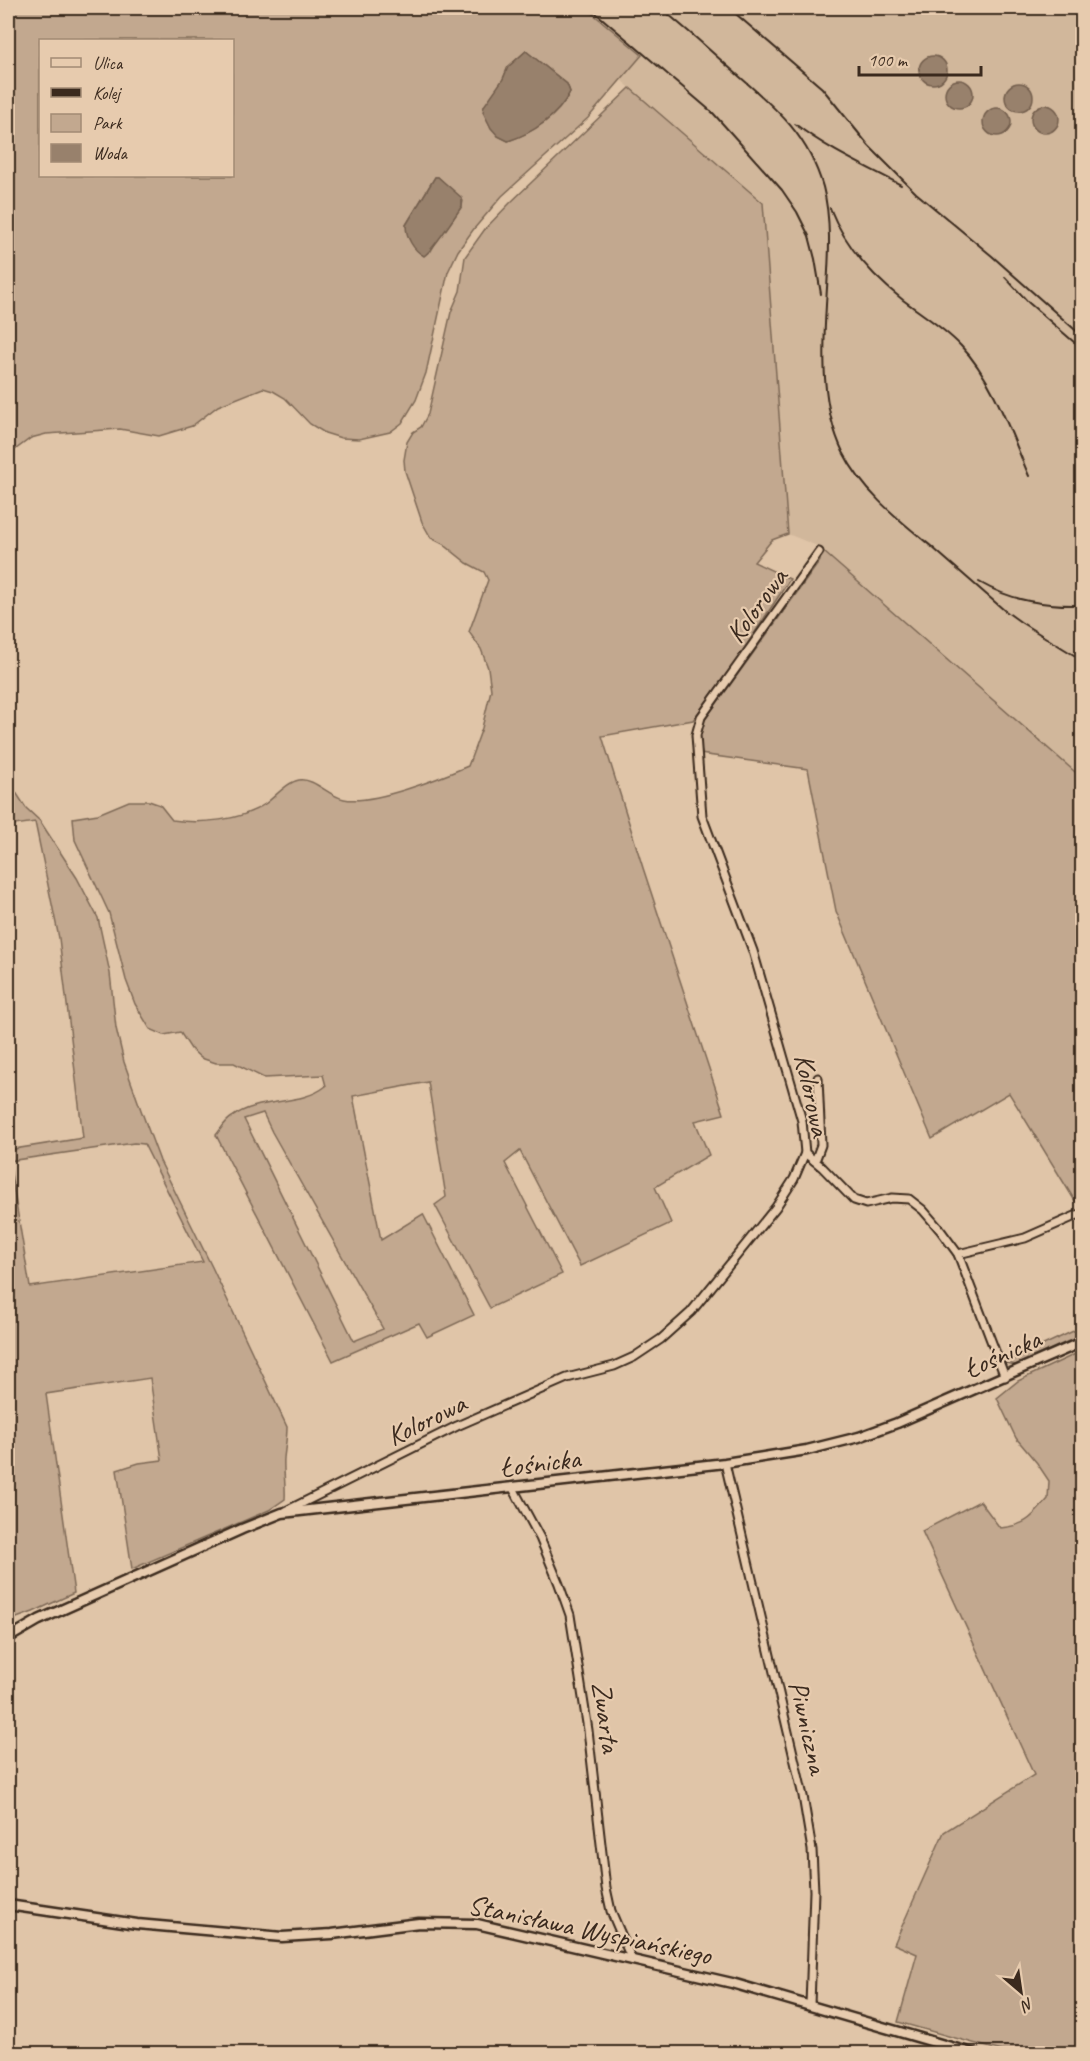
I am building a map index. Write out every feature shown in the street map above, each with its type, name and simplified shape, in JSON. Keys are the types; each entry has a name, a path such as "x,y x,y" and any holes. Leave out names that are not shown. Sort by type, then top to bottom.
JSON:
{"street":[{"name":"Kolorowa","path":"282,1514 457,1426 567,1378 614,1366 634,1357 661,1339 692,1312 776,1208 794,1179 805,1153 805,1137 800,1109 753,951 702,816 696,735 700,717 819,552"},
{"path":"815,1161 821,1145 818,1078"},
{"path":"805,1153 858,1202 871,1204 900,1198 914,1202 941,1231 958,1254 1005,1377"},
{"path":"958,1254 1025,1238 1083,1212"},
{"name":"Łośnicka","path":"8,1638 39,1620 242,1529 282,1514 788,1454 859,1437 897,1423 1083,1342"},
{"name":"Piwniczna","path":"725,1463 803,1796 812,1850 814,1901 810,2005"},
{"name":"Zwarta","path":"513,1488 540,1539 570,1615 588,1730 606,1888 611,1911 632,1960"},
{"name":"Stanisława Wyspiańskiego","path":"8,1905 137,1924 282,1937 332,1934 419,1923 477,1923 732,1983 975,2054"}],"shaded area":[{"path":"538,8 1082,8 1082,779 817,546 788,534 763,203"}],"green space":[{"path":"8,8 586,8 642,55 588,118 502,196 458,251 448,272 426,373 416,400 402,423 390,432 359,439 341,438 325,433 310,424 285,398 263,388 218,406 192,426 159,436 120,429 46,434 31,438 8,455","holes":["526,51 567,84 570,92 552,116 536,128 508,141 498,136 503,79 508,67","435,177 438,177 463,201 462,206 431,251 406,225"]},
{"path":"630,88 763,203 788,534 772,540 754,562 790,579 736,661 693,720 602,736 724,1114 695,1121 709,1155 655,1187 671,1223 580,1266 520,1151 505,1163 562,1274 490,1308 435,1205 446,1197 428,1082 353,1096 381,1240 423,1214 474,1315 427,1337 419,1323 333,1361 216,1135 227,1121 243,1110 304,1097 316,1092 326,1086 323,1075 264,1078 234,1063 216,1063 201,1058 191,1049 180,1032 164,1035 150,1029 135,1004 126,980 109,913 75,840 73,818 98,814 129,801 149,801 160,805 172,820 195,822 220,820 255,810 281,790 299,780 311,782 338,797 357,800 406,789 468,766 482,728 491,690 488,668 481,649 469,632 488,580 484,572 431,538 422,522 405,471 404,460 407,442 413,432 421,427 428,414 451,312 460,291 465,257 485,229","holes":["263,1113 383,1329 354,1341 244,1119"]},
{"path":"817,546 1082,778 1082,1198 1075,1201 1009,1093 932,1139 836,911 808,769 700,754 700,734 704,721 820,561 821,552"},
{"path":"8,771 17,794 26,808 40,821 77,878 98,918 110,973 116,1028 124,1062 141,1110 160,1161 287,1427 284,1463 285,1499 269,1510 132,1569 117,1470 139,1463 162,1460 150,1378 46,1394 74,1593 14,1619 8,1582 8,1150 83,1138 59,938 35,822 8,826","holes":["134,1143 144,1144 203,1262 30,1287 9,1161"]},
{"path":"1082,1327 1082,1335 1016,1365 1005,1363"},
{"path":"1082,1351 1082,2053 1009,2053 898,2022 917,1954 894,1944 944,1832 1034,1775 922,1531 980,1501 1000,1528 1016,1525 1032,1516 1048,1499 1049,1481 1016,1438 997,1398 1018,1381"}],"water":[{"path":"526,51 567,84 570,92 552,116 527,133 508,141 498,136 491,128 483,112 484,106 503,79 508,67"},
{"path":"933,56 943,60 947,70 943,80 933,84 923,80 919,70 923,60"},
{"path":"959,80 969,84 973,94 969,104 959,108 949,104 945,94 949,84"},
{"path":"1019,83 1029,87 1033,97 1029,107 1019,111 1009,107 1005,97 1009,87"},
{"path":"1045,105 1055,109 1059,119 1055,129 1045,133 1035,129 1031,119 1035,109"},
{"path":"997,108 1007,112 1011,122 1007,132 997,136 987,132 983,122 987,112"},
{"path":"435,177 438,177 462,198 462,206 438,241 424,256 411,243 406,225"}],"railway":[{"path":"590,8 713,113 782,190 809,236 821,294"},
{"path":"661,8 775,108 798,135 816,168 826,201 829,231 824,342 827,398 836,434 851,466 882,504 1004,610 1082,660"},
{"path":"729,8 822,88 869,146 916,193 992,256 1082,336"},
{"path":"795,124 833,149 901,185"},
{"path":"830,208 843,235 870,270 903,300 948,333 972,359 992,391 1029,476"},
{"path":"1005,277 1029,303 1082,349"},
{"path":"979,582 1004,594 1029,601 1082,605"}]}
